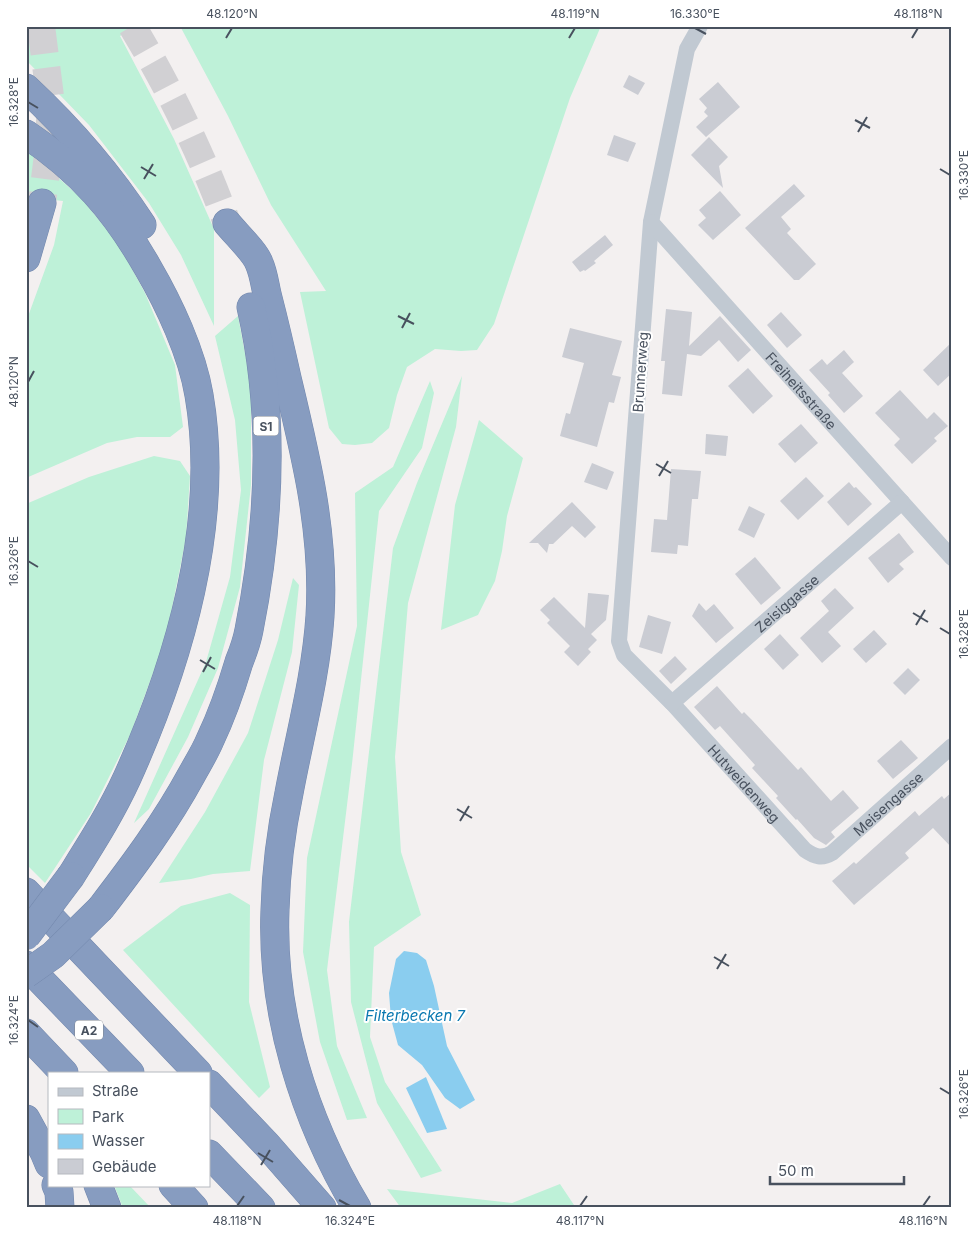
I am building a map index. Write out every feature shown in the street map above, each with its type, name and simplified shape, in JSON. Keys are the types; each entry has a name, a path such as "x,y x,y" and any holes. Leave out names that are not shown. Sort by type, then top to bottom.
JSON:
{"highway":[{"path":"26,88 91,155 121,193 148,235 148,266"},
{"path":"26,134 49,149 77,173 107,206 148,266 164,294 185,346 199,394 205,445 204,503 198,552 188,601 172,659 149,726 126,780 97,835 71,876 26,936"},
{"path":"26,258 42,203"},
{"name":"S1","path":"26,974 53,955 101,908 175,805 210,742 230,693 249,631 261,552 267,488 266,416 259,343 243,273 227,224 259,262 302,439 314,500 320,558 320,617 312,676 288,795 279,854 274,910 276,965 285,1023 298,1078 318,1133 341,1181 357,1208"},
{"path":"26,892 197,1072"},
{"path":"26,993 38,982 53,955"},
{"name":"A2","path":"26,965 129,1072"},
{"path":"40,1052 63,1072"},
{"path":"210,1085 267,1145 322,1208"},
{"path":"26,1118 48,1162"},
{"path":"210,1155 261,1208"},
{"path":"56,1186 60,1208"},
{"path":"98,1186 106,1208"},
{"path":"174,1186 194,1208"}],"street":[{"name":"Brunnerweg","path":"672,703 624,655 619,641 651,222 687,49 700,26"},
{"name":"Freiheitsstraße","path":"651,222 952,558"},
{"name":"Zeisiggasse","path":"672,703 902,502"},
{"name":"Hutweidenweg","path":"672,703 806,850 814,856 821,857"},
{"name":"Meisengasse","path":"821,857 832,853 952,746"}],"green space":[{"path":"26,26 137,26 120,36 174,139 214,229 214,326 181,255 149,203 89,125 26,60"},
{"path":"180,26 601,26 570,98 494,324 477,350 435,349 407,367 397,395 389,428 372,443 342,444 329,428 300,292 326,291 271,205 228,116"},
{"path":"26,149 81,198 118,243 145,293 175,365 183,427 170,437 137,437 107,443 26,478 26,322 54,245 63,201 26,197"},
{"path":"238,316 251,385 251,485 240,587 218,668 188,737 149,809 134,823 206,662 230,577 241,490 235,420 215,336"},
{"path":"462,376 456,427 408,603 395,757 401,852 421,915 374,947 370,1037 385,1082 442,1171 421,1178 377,1103 351,1002 349,922 393,548 417,483"},
{"path":"430,381 434,393 422,448 379,511 352,764 327,970 337,1046 367,1118 347,1120 320,1042 303,952 307,858 357,626 355,493 393,467"},
{"path":"479,420 523,458 507,516 495,581 478,615 441,630 455,505"},
{"path":"154,456 180,461 190,476 186,538 166,638 131,733 91,813 45,883 26,864 26,504 89,477"},
{"path":"293,578 299,585 292,652 264,760 250,871 213,874 159,883 205,812 248,733 278,640"},
{"path":"230,893 250,905 249,1002 270,1087 259,1098 123,950 181,906"},
{"path":"560,1184 576,1208 401,1208 387,1189 512,1203"},
{"path":"114,1186 130,1186 151,1208 123,1208"}],"water":[{"name":"Filterbecken 7","path":"404,951 417,953 426,960 434,986 447,1046 475,1100 460,1109 445,1098 422,1065 398,1045 391,1019 389,993 396,959"},
{"path":"426,1077 447,1129 427,1133 406,1088"}],"building":[{"path":"629,75 645,83 638,95 623,87"},
{"path":"718,82 740,107 706,137 696,127 708,116 704,112 707,108 699,99"},
{"path":"614,135 636,143 628,162 607,155"},
{"path":"709,137 728,157 719,166 723,188 691,155"},
{"path":"794,184 805,196 781,217 791,229 787,233 816,264 799,280 794,280 745,228"},
{"path":"720,191 741,215 713,240 698,225 706,218 699,210"},
{"path":"605,235 613,245 594,261 596,263 585,271 580,272 572,262"},
{"path":"666,309 692,312 689,346 720,316 751,350 738,362 719,340 701,356 687,354 682,396 662,394 665,361 661,361"},
{"path":"781,312 802,335 787,348 767,325"},
{"path":"570,328 622,341 612,375 621,377 614,403 609,402 597,447 560,436 566,413 570,414 584,363 562,357"},
{"path":"952,342 952,373 938,386 923,370"},
{"path":"844,350 854,362 842,373 863,396 844,413 828,395 830,393 809,370 822,359 827,365"},
{"path":"748,368 773,396 753,414 728,386"},
{"path":"900,390 927,419 934,412 948,426 934,438 937,441 912,464 894,445 900,439 875,413"},
{"path":"801,424 818,443 795,463 778,444"},
{"path":"706,434 728,436 726,456 705,454"},
{"path":"592,463 614,472 607,490 584,482"},
{"path":"671,469 701,471 698,499 692,499 688,546 678,545 677,554 651,552 654,519 667,520"},
{"path":"806,477 824,496 798,520 780,501"},
{"path":"849,482 872,504 848,526 827,502"},
{"path":"572,502 596,527 585,538 572,526 553,544 549,544 547,553 538,543 529,543"},
{"path":"749,506 765,514 754,538 738,530"},
{"path":"899,533 914,552 899,564 904,569 888,583 868,558"},
{"path":"755,557 781,588 761,605 735,574"},
{"path":"835,588 854,608 828,632 841,646 822,663 800,638 829,611 821,601"},
{"path":"588,593 609,595 606,620 591,634 597,640 588,649 591,652 578,666 564,652 570,646 547,623 550,620 540,610 554,597 585,628"},
{"path":"699,603 706,611 714,604 734,628 716,643 692,616"},
{"path":"648,615 671,622 662,654 639,647"},
{"path":"874,630 887,644 866,663 853,649"},
{"path":"780,634 799,655 783,670 764,649"},
{"path":"675,656 687,669 671,684 659,671"},
{"path":"908,668 920,680 905,695 893,683"},
{"path":"717,686 742,714 744,712 751,719 798,770 801,767 831,801 843,790 859,808 831,832 835,837 826,845 814,838 776,798 778,796 752,768 755,765 720,726 715,730 694,707"},
{"path":"901,740 918,758 893,779 877,761"},
{"path":"952,792 952,848 933,828 905,853 909,858 854,905 832,881 854,862 856,864 915,811 919,816 942,796 944,799"}],"tunnel":[{"path":"41,26 51,104 48,155 42,203"},
{"path":"132,26 184,123 207,172 227,223"}]}
